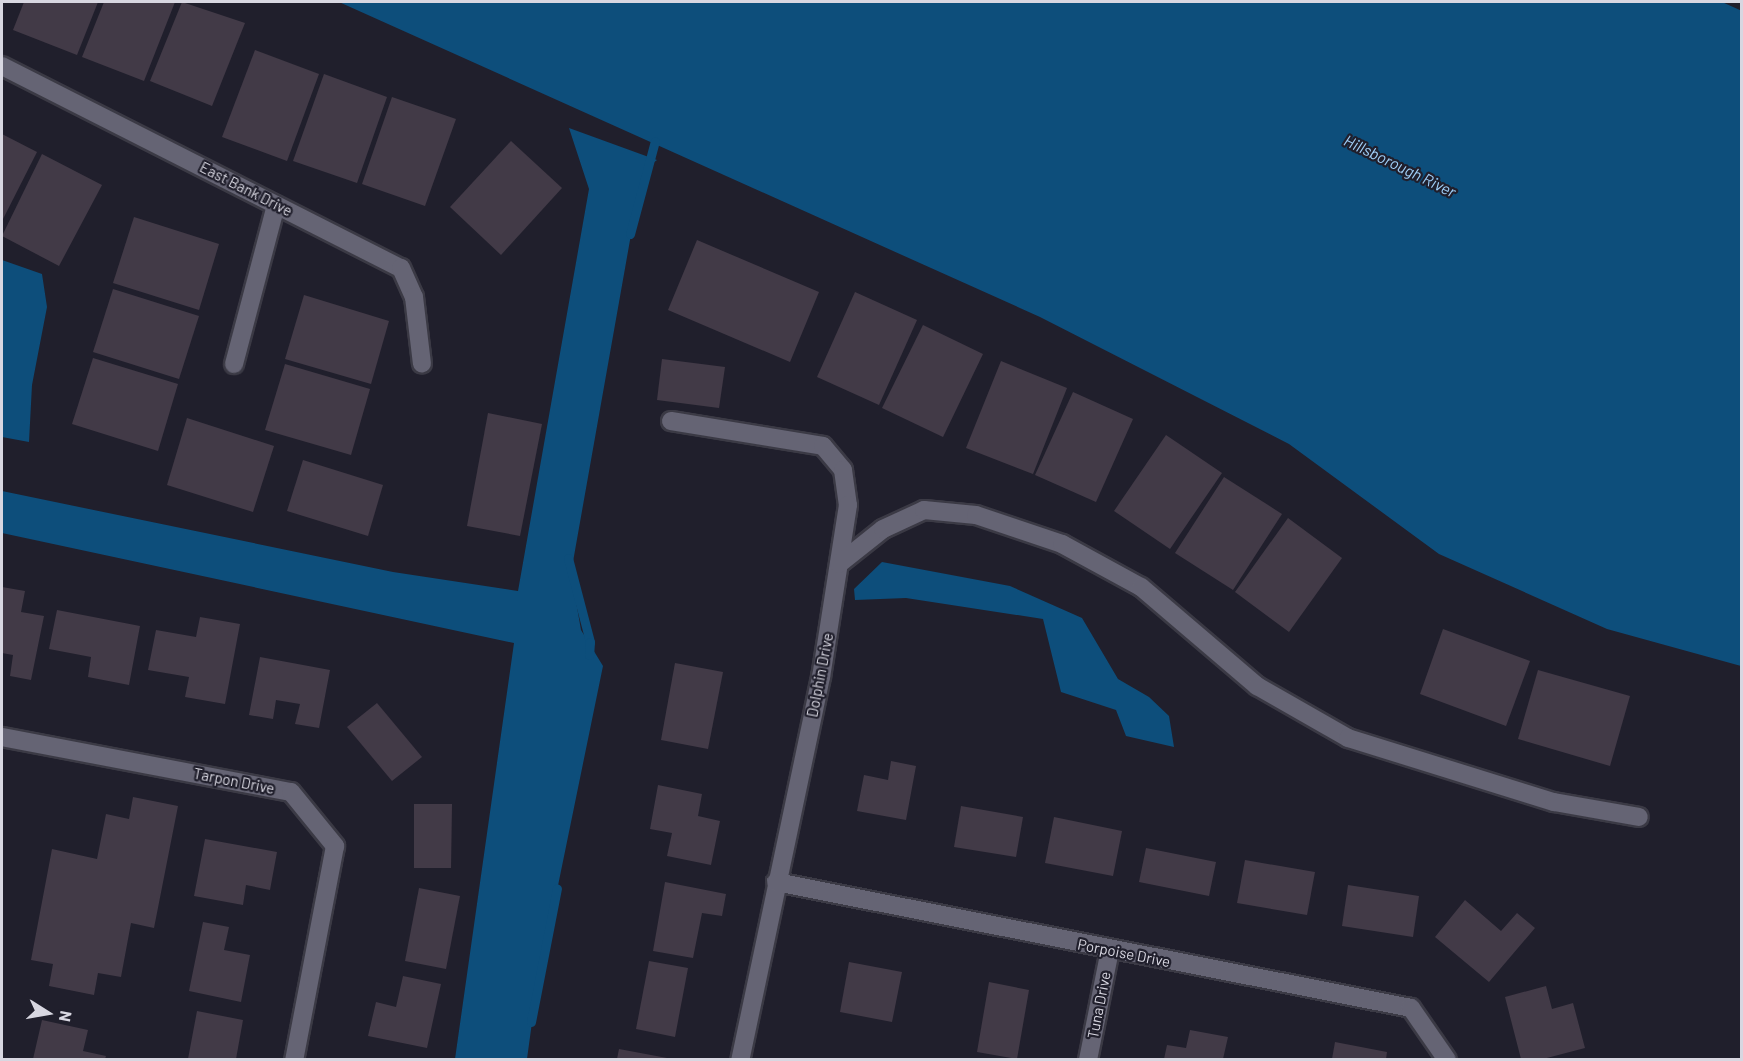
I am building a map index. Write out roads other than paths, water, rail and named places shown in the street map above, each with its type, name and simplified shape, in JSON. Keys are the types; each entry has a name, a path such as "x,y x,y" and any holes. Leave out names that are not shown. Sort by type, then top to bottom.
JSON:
{"street":[{"name":"East Bank Drive","path":"2,66 276,205 364,246 401,268 414,297 422,364"},
{"path":"234,364 276,205"},
{"name":"Dolphin Drive","path":"671,421 823,446 843,470 848,505 821,677 740,1059"},
{"path":"838,564 883,529 924,510 976,515 1062,544 1141,587 1257,686 1348,738 1554,802 1640,818"},
{"name":"Tarpon Drive","path":"2,737 291,792 335,846 294,1059"},
{"name":"Porpoise Drive","path":"776,882 1411,1008 1447,1059"},
{"name":"Tuna Drive","path":"1088,1059 1110,950"}],"water":[{"name":"Hillsborough River","path":"339,2 1722,2 1742,11 1741,666 1607,629 1439,554 1289,444 1040,317"},
{"path":"569,128 657,160 649,166 635,212 571,573 581,630 603,666 536,993 527,1059 455,1059 514,643 2,533 2,491 393,572 518,591 589,189"},
{"path":"2,260 42,274 47,307 32,385 29,442 2,437"},
{"path":"882,562 1010,586 1082,618 1118,679 1149,697 1169,716 1174,747 1126,736 1116,710 1061,692 1043,619 906,598 855,600 854,589"}],"waterway":[{"path":"630,234 655,141"},
{"path":"568,558 590,642 589,655"},
{"path":"531,1022 557,888"}]}
